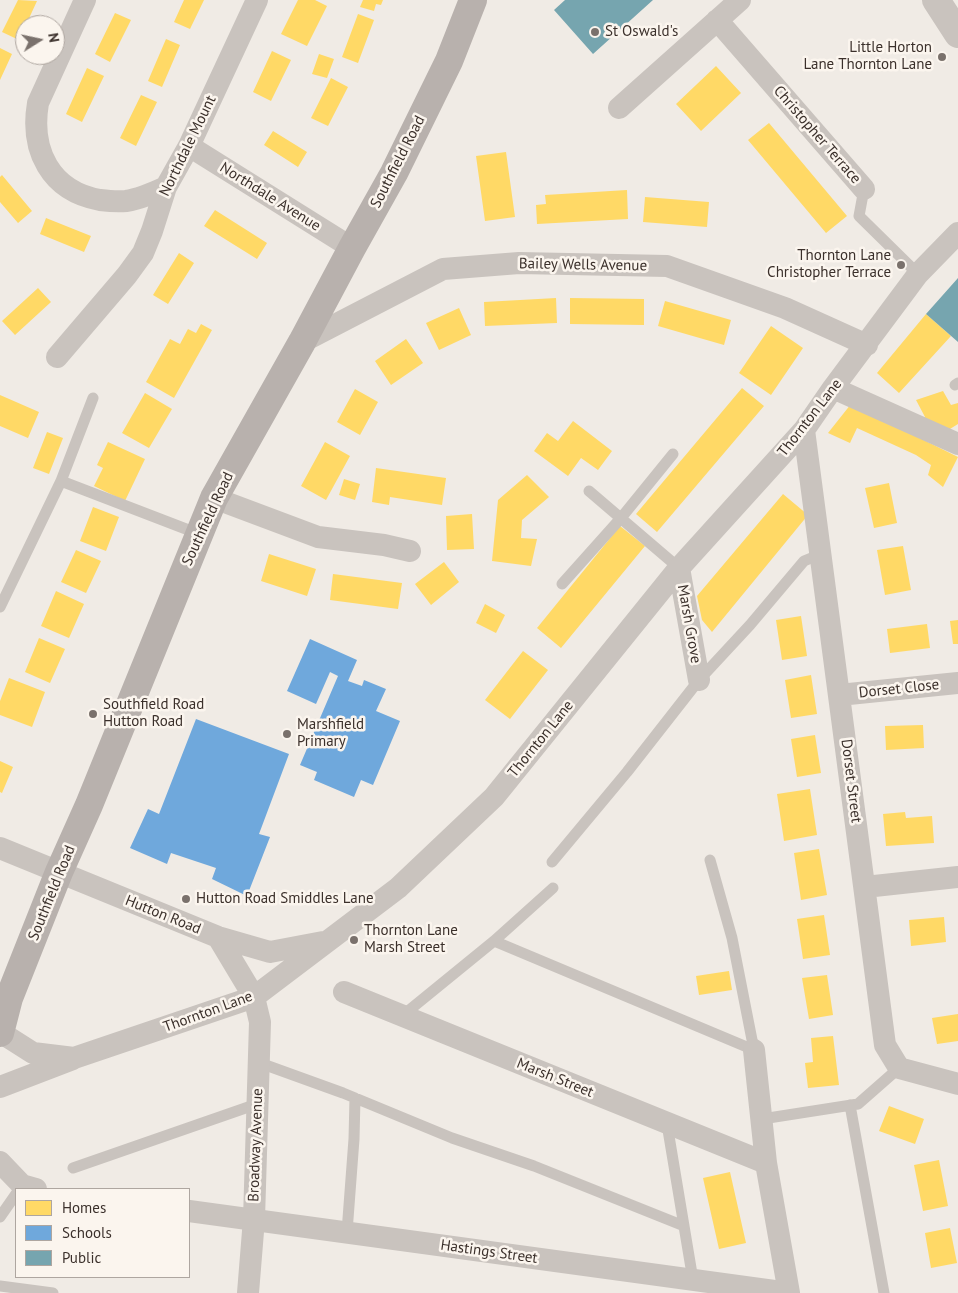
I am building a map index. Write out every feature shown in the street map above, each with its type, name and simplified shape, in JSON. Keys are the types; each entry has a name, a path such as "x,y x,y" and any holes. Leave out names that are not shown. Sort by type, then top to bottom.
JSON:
{"main road":[{"name":"Southfield Road","path":"0,1032 9,998 59,872 214,498 302,342 398,165 448,61 474,0"}],"street":[{"path":"85,0 38,103 35,119 36,136 40,152 57,179 81,196 110,201 124,201 138,198 166,187"},
{"name":"Northdale Mount","path":"57,357 127,275 143,253 166,187 189,146 257,0"},
{"path":"619,108 740,0"},
{"path":"936,0 958,34"},
{"name":"Christopher Terrace","path":"717,20 864,190"},
{"name":"Northdale Avenue","path":"189,146 352,248"},
{"name":"Thornton Lane","path":"0,1032 34,1053 74,1058 254,997 398,888 494,797 679,568 804,430 918,274 956,238"},
{"name":"Bailey Wells Avenue","path":"302,342 443,269 519,263 667,266 785,308 867,345"},
{"path":"833,388 958,444"},
{"name":"Dorset Street","path":"804,430 885,1045 900,1068"},
{"path":"214,498 318,537 384,544 410,551"},
{"name":"Marsh Grove","path":"679,568 699,680"},
{"name":"Dorset Close","path":"839,695 958,683"},
{"name":"Hutton Road","path":"0,848 218,937 270,952 316,944 332,939"},
{"path":"864,887 958,877"},
{"name":"Broadway Avenue","path":"218,937 254,997 260,1022 254,1219 248,1293"},
{"name":"Marsh Street","path":"344,992 766,1163"},
{"path":"754,1050 766,1163 789,1293"},
{"path":"0,1087 74,1058"},
{"path":"900,1068 958,1084"},
{"path":"0,1162 23,1188"},
{"name":"Hastings Street","path":"190,1211 789,1293"}],"lane":[{"name":"Christopher Terrace","path":"864,190 859,216 918,274"},
{"path":"0,607 61,481 93,398"},
{"path":"562,584 621,518 673,454"},
{"path":"61,481 199,534"},
{"path":"589,491 679,568"},
{"path":"552,862 627,772 699,680 750,626 804,561 821,554"},
{"path":"710,860 732,938 754,1050"},
{"path":"402,1016 494,941 553,888"},
{"path":"494,941 754,1050"},
{"path":"260,1063 355,1098 452,1138 534,1166 684,1226"},
{"path":"762,1119 858,1104 900,1068"},
{"path":"347,1232 355,1098"},
{"path":"73,1168 257,1104"},
{"path":"850,1105 884,1293"},
{"path":"667,1124 693,1280"},
{"path":"0,1217 15,1200"},
{"path":"0,1286 54,1293"}],"building: Homes":[{"path":"18,0 37,1 31,15 15,15 15,38 2,32"},
{"path":"184,0 204,0 190,29 174,22"},
{"path":"298,0 315,0 327,6 307,46 281,34"},
{"path":"363,0 383,0 381,5 376,4 374,11 360,7"},
{"path":"115,13 131,20 110,62 95,54"},
{"path":"358,14 374,20 358,63 342,57"},
{"path":"166,39 180,45 162,87 148,81"},
{"path":"0,48 12,54 0,80"},
{"path":"272,51 291,60 271,101 253,92"},
{"path":"319,54 334,59 327,78 312,74"},
{"path":"716,66 741,93 701,131 676,104"},
{"path":"87,68 104,76 82,122 66,114"},
{"path":"331,78 348,87 328,126 311,118"},
{"path":"141,95 157,102 136,146 120,138"},
{"path":"769,123 847,216 826,233 748,140"},
{"path":"273,131 307,152 298,167 264,145"},
{"path":"506,152 515,217 485,221 476,156"},
{"path":"2,175 32,211 18,223 0,202 0,177"},
{"path":"627,190 628,219 537,224 536,205 546,204 545,195"},
{"path":"645,197 709,202 707,227 643,222"},
{"path":"215,210 267,243 257,259 204,226"},
{"path":"46,218 91,236 84,252 40,234"},
{"path":"179,253 194,263 168,304 153,295"},
{"path":"38,288 51,302 15,335 2,321"},
{"path":"556,298 557,323 485,326 484,302"},
{"path":"570,298 644,299 644,325 570,324"},
{"path":"665,301 731,320 724,345 658,326"},
{"path":"459,308 471,335 439,350 426,323"},
{"path":"926,314 951,336 899,393 877,373"},
{"path":"201,324 212,330 174,398 146,382 170,339 180,344 188,329 196,333"},
{"path":"771,326 803,348 771,395 739,373"},
{"path":"406,339 423,363 391,385 375,361"},
{"path":"742,388 764,406 657,532 636,514"},
{"path":"355,389 378,402 360,435 337,422"},
{"path":"943,391 951,405 958,403 958,424 945,432 918,420 925,417 916,400"},
{"path":"145,393 172,409 149,448 122,433"},
{"path":"0,395 39,412 28,438 0,426"},
{"path":"851,404 958,457 943,487 928,475 931,465 916,455 857,428 850,443 828,433"},
{"path":"573,421 612,451 598,470 581,458 568,476 534,451 547,433 558,441"},
{"path":"47,432 63,438 49,474 33,468"},
{"path":"108,442 145,459 125,501 94,486 103,468 97,465"},
{"path":"325,442 350,456 326,500 301,486"},
{"path":"376,468 446,478 442,505 390,497 389,505 372,502"},
{"path":"527,475 549,497 522,520 521,538 537,539 531,566 492,561 498,500"},
{"path":"344,479 360,484 355,500 339,495"},
{"path":"889,483 897,523 874,528 865,488"},
{"path":"783,494 808,515 712,632 702,620 697,596"},
{"path":"93,507 119,517 106,551 80,541"},
{"path":"472,514 474,549 447,550 446,516"},
{"path":"620,526 645,546 561,648 537,628"},
{"path":"903,546 911,590 885,595 877,550"},
{"path":"76,550 101,561 86,593 61,582"},
{"path":"269,554 316,569 307,596 261,581"},
{"path":"444,562 459,582 431,605 415,584"},
{"path":"333,574 402,583 398,609 330,600"},
{"path":"56,591 84,604 69,638 41,626"},
{"path":"485,604 505,615 496,633 476,623"},
{"path":"801,616 807,656 782,660 776,620"},
{"path":"958,620 958,644 953,644 950,621"},
{"path":"927,624 930,648 890,653 887,629"},
{"path":"39,638 65,649 50,683 25,672"},
{"path":"523,651 548,670 510,719 485,700"},
{"path":"811,675 817,714 791,718 785,680"},
{"path":"9,678 45,692 32,727 0,715 0,701"},
{"path":"923,725 924,748 886,750 885,726"},
{"path":"815,735 821,773 797,777 791,739"},
{"path":"0,761 13,767 2,793 0,792"},
{"path":"810,789 817,835 784,841 777,794"},
{"path":"905,812 906,818 932,816 934,843 886,846 883,814"},
{"path":"819,849 827,895 801,900 794,853"},
{"path":"824,915 830,955 803,959 797,919"},
{"path":"944,917 946,942 911,946 909,920"},
{"path":"729,971 732,990 699,995 696,976"},
{"path":"827,975 833,1015 809,1019 802,978"},
{"path":"958,1014 958,1041 937,1044 932,1018"},
{"path":"833,1036 839,1085 808,1088 805,1063 813,1062 811,1038"},
{"path":"889,1106 924,1119 915,1144 879,1131"},
{"path":"939,1160 948,1206 923,1211 914,1165"},
{"path":"730,1172 746,1243 719,1249 703,1178"},
{"path":"950,1228 957,1263 931,1268 925,1233"}],"building: Schools":[{"path":"310,639 357,660 348,681 362,686 364,680 386,689 376,711 400,721 373,785 361,780 354,797 314,780 317,772 300,765 338,676 330,672 316,704 287,691"},
{"path":"196,719 289,754 259,834 270,837 247,896 212,879 216,868 171,853 167,864 130,848 148,809 159,814"}],"building: Public":[{"name":"St Oswald's","path":"565,0 653,0 593,54 554,10"},
{"path":"958,278 958,342 926,314"}],"place":[{"name":"St Oswald's","path":"595,32"},
{"name":"Little Horton Lane Thornton Lane","path":"942,57"},
{"name":"Thornton Lane Christopher Terrace","path":"901,265"},
{"name":"Southfield Road Hutton Road","path":"93,714"},
{"name":"Marshfield Primary","path":"287,734"},
{"name":"Hutton Road Smiddles Lane","path":"186,899"},
{"name":"Thornton Lane Marsh Street","path":"354,940"}]}
